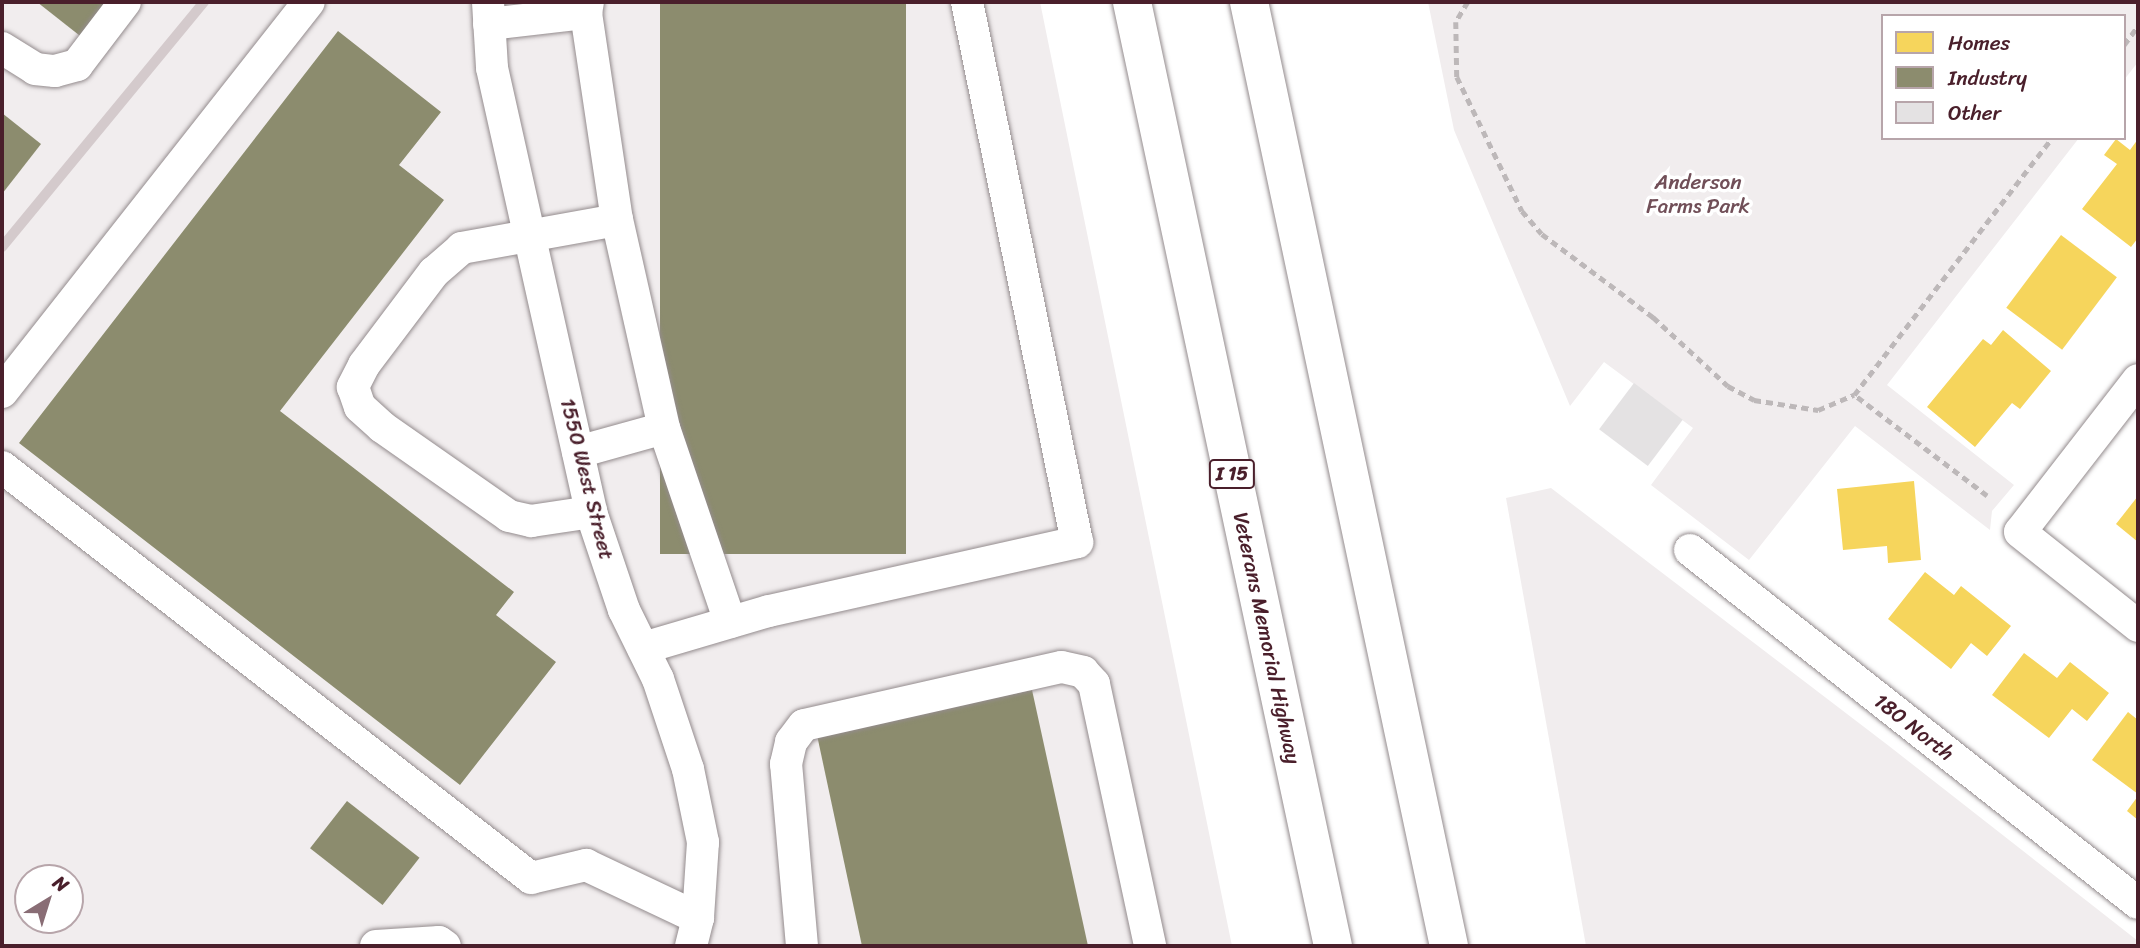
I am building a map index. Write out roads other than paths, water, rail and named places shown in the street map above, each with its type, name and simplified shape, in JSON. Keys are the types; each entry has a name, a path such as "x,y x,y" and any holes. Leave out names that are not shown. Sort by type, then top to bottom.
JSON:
{"highway":[{"name":"Veterans Memorial Highway","path":"1132,2 1333,946"},
{"path":"1249,2 1449,946"}],"street":[{"path":"2,48 35,69 55,71 77,65 125,2"},
{"path":"2,392 309,2"},
{"path":"643,648 730,622 1077,542 967,2"},
{"path":"489,13 587,7 617,220 664,428 730,622"},
{"name":"1550 West Street","path":"489,13 492,68 591,512 624,610 659,679 688,769 703,842 694,932"},
{"path":"591,512 531,521 509,516 382,427 360,407 353,387 364,365 435,271 462,248 617,220"},
{"path":"2138,380 2020,532 2138,626"},
{"path":"578,452 664,428"},
{"path":"2,467 531,878 586,865 694,932"},
{"name":"180 North","path":"1690,550 2138,903"},
{"path":"802,946 786,764 791,742 804,725 1062,667 1083,673 1094,684 1150,946"},
{"path":"376,946 439,942 446,946"}],"waterway":[{"path":"2,247 204,2"}],"park label":[{"name":"Anderson Farms Park","path":"1698,194"}]}
